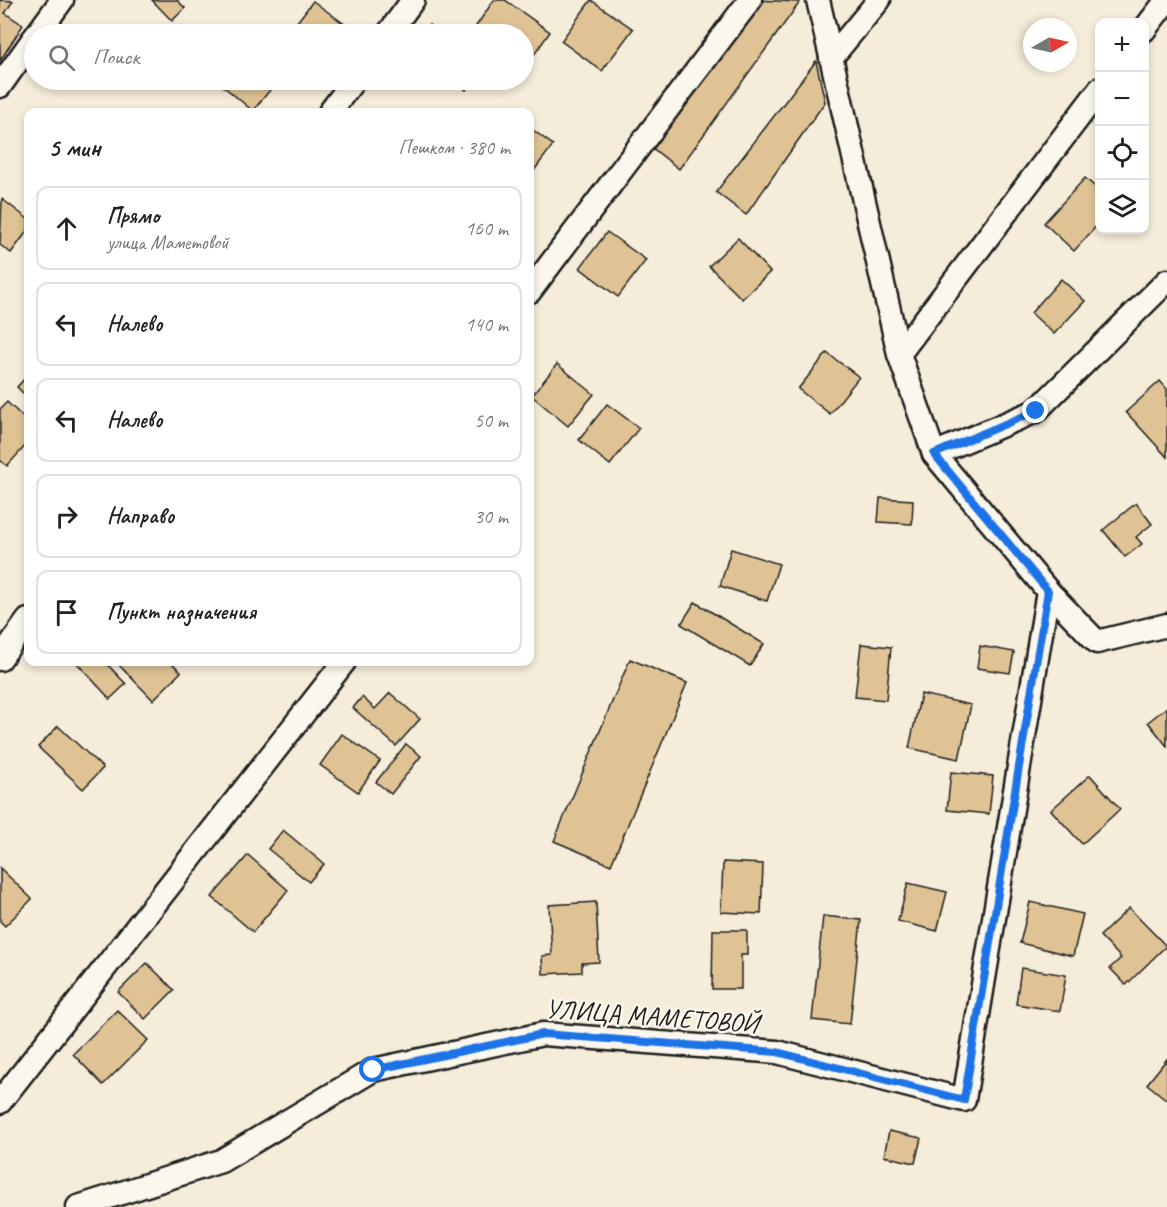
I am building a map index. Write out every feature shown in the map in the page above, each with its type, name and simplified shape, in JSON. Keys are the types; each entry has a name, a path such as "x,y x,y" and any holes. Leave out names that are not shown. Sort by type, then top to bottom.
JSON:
{"street":[{"path":"45,24 62,0"},
{"path":"395,24 413,0"},
{"path":"534,286 750,0"},
{"path":"818,0 899,354 934,454 1048,591 1097,642 1167,625"},
{"path":"831,58 879,0"},
{"path":"1149,23 1167,0"},
{"path":"0,86 24,53"},
{"path":"333,108 346,90"},
{"path":"899,354 1095,96"},
{"path":"934,454 1036,411 1167,281"},
{"name":"УЛИЦА МАМЕТОВОЙ","path":"78,1207 221,1161 373,1070 543,1034 777,1052 964,1100 1048,591"},
{"path":"0,659 24,626"},
{"path":"0,1102 341,666"}],"building":[{"path":"0,0 13,1 5,13 23,25 0,61"},
{"path":"152,0 177,0 185,8 172,21"},
{"path":"494,0 505,0 550,32 534,55 534,24 478,24"},
{"path":"591,0 633,29 602,71 561,41"},
{"path":"756,0 800,2 679,169 646,143"},
{"path":"313,1 344,24 296,24"},
{"path":"816,61 825,102 746,215 716,192"},
{"path":"228,90 270,90 255,108 249,108"},
{"path":"534,131 553,145 534,171"},
{"path":"1085,178 1095,187 1095,228 1074,251 1044,223"},
{"path":"2,199 24,216 24,235 11,253 0,245"},
{"path":"607,232 646,260 618,297 580,268"},
{"path":"738,238 770,272 742,299 709,266"},
{"path":"1061,279 1085,301 1054,334 1031,313"},
{"path":"827,353 859,377 830,414 798,389"},
{"path":"557,364 594,394 568,426 534,398 534,393"},
{"path":"24,379 24,394 17,387"},
{"path":"1160,381 1167,389 1167,457 1126,412"},
{"path":"7,402 24,418 24,447 7,466 0,460 0,409"},
{"path":"607,404 639,428 610,465 579,440"},
{"path":"880,498 913,500 912,524 878,522"},
{"path":"1136,503 1152,524 1136,537 1142,544 1125,557 1103,530"},
{"path":"731,549 779,564 767,601 720,586"},
{"path":"695,602 764,644 750,666 681,624"},
{"path":"861,644 891,647 886,700 855,697"},
{"path":"980,646 1014,652 1010,673 977,668"},
{"path":"630,659 687,683 611,865 554,841"},
{"path":"80,666 109,666 126,684 110,699"},
{"path":"120,666 175,666 181,672 153,700"},
{"path":"390,693 420,719 396,746 353,708 362,697 375,709"},
{"path":"921,694 971,705 959,759 909,748"},
{"path":"1167,707 1167,746 1148,722"},
{"path":"58,726 103,768 83,789 38,747"},
{"path":"342,734 380,761 358,792 320,765"},
{"path":"406,744 421,756 391,794 376,782"},
{"path":"951,772 993,776 989,814 947,810"},
{"path":"1090,775 1120,809 1082,844 1051,810"},
{"path":"283,830 324,864 309,882 268,849"},
{"path":"248,855 288,890 253,932 212,897"},
{"path":"723,862 763,864 761,914 721,912"},
{"path":"0,868 32,899 5,926 0,921"},
{"path":"908,883 947,892 937,931 898,921"},
{"path":"596,902 599,962 582,963 582,972 543,974 542,956 552,955 549,905"},
{"path":"1030,902 1083,914 1073,956 1020,943"},
{"path":"1129,908 1166,946 1126,985 1110,968 1121,958 1100,936"},
{"path":"823,916 861,920 850,1024 812,1020"},
{"path":"713,930 747,930 747,955 741,955 741,989 712,989"},
{"path":"147,963 174,990 145,1019 118,992"},
{"path":"1021,968 1066,975 1060,1011 1016,1004"},
{"path":"117,1010 148,1040 103,1085 73,1054"},
{"path":"1167,1059 1167,1100 1147,1084"},
{"path":"889,1131 921,1138 915,1163 884,1156"}],"route":[{"path":"373,1070 543,1034 777,1052 964,1100 1048,591 934,454 1036,411"}]}
